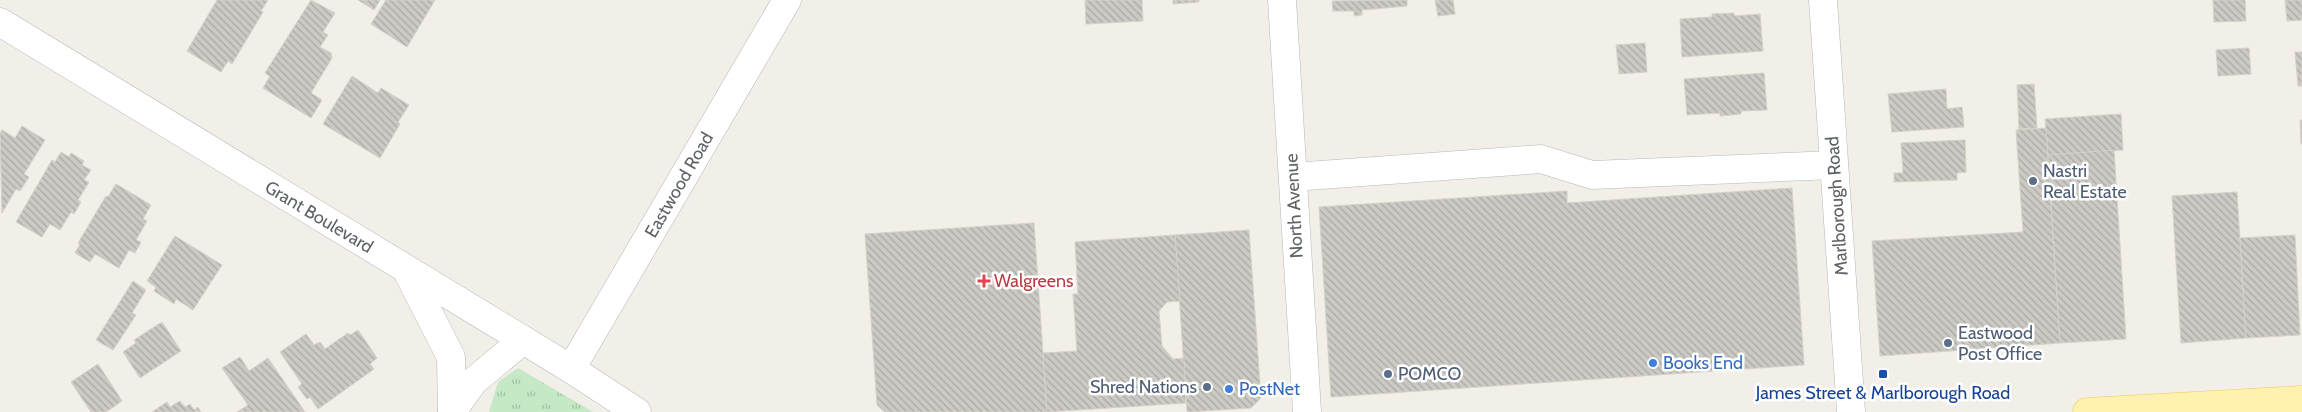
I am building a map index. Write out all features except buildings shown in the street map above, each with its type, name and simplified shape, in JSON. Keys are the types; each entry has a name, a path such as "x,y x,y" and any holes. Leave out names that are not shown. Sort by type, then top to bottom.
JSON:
{"main road":[{"path":"2087,412 2132,411 2302,400"}],"street":[{"name":"Eastwood Road","path":"571,370 787,0"},
{"name":"North Avenue","path":"1282,0 1307,412"},
{"name":"Marlborough Road","path":"1823,0 1851,412"},
{"name":"Grant Boulevard","path":"0,22 523,340 637,412"},
{"path":"1292,177 1541,159 1592,175 1834,165"},
{"path":"407,271 451,357 452,412"},
{"path":"452,412 474,381 523,340"}],"green space":[{"path":"518,368 593,412 489,412 498,382"}],"place":[{"name":"Nastri Real Estate","path":"2033,181"},
{"name":"Walgreens","path":"984,281"},
{"name":"Eastwood Post Office","path":"1948,343"},
{"name":"Books End","path":"1653,363"},
{"name":"POMCO","path":"1388,374"},
{"name":"James Street & Marlborough Road","path":"1883,374"},
{"name":"Shred Nations","path":"1207,387"},
{"name":"PostNet","path":"1229,389"}]}
